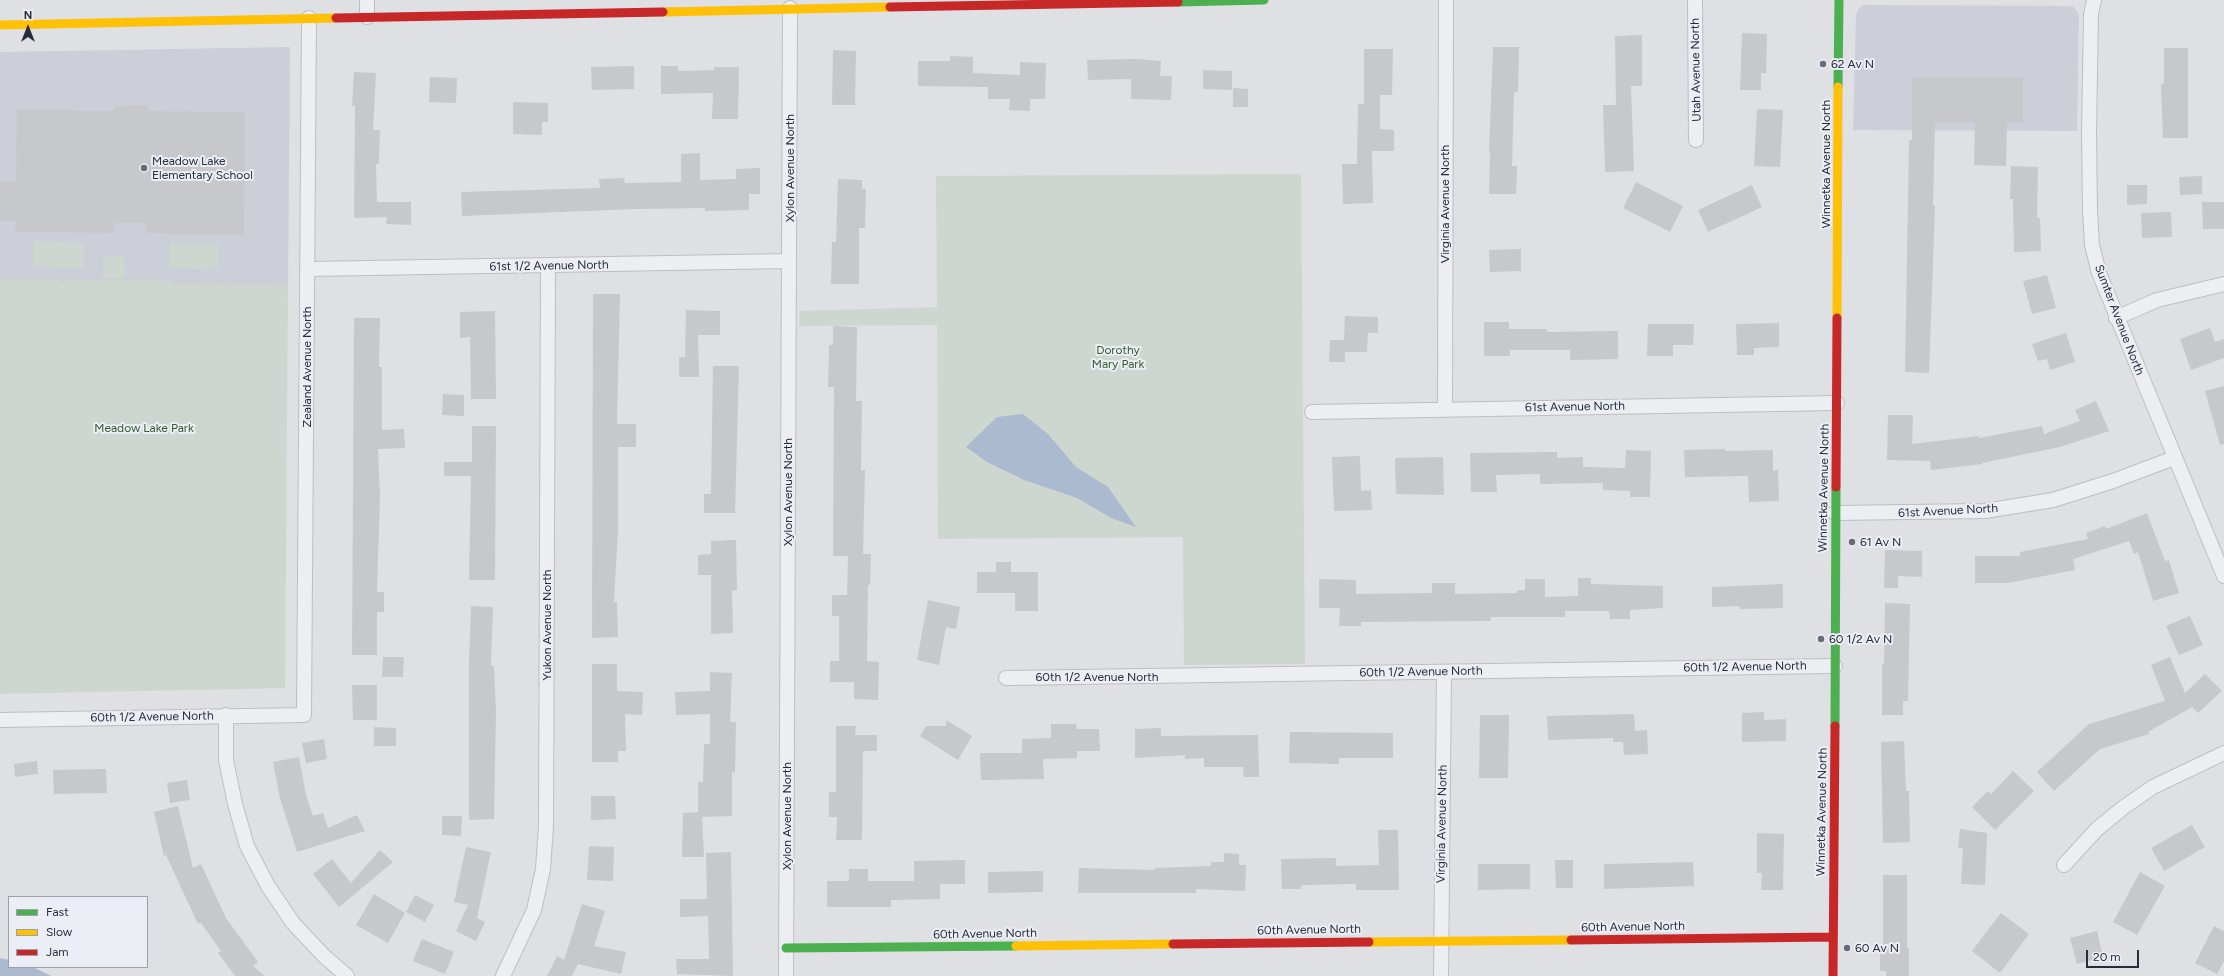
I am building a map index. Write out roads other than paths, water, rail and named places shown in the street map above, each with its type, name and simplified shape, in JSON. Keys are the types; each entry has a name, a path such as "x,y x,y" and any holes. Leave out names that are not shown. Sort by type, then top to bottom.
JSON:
{"street":[{"path":"367,0 367,17"},
{"path":"0,25 790,8 1264,0"},
{"name":"Virginia Avenue North","path":"1444,409 1446,0"},
{"name":"Utah Avenue North","path":"1695,0 1696,140"},
{"name":"Winnetka Avenue North","path":"1832,976 1839,0"},
{"name":"Sumter Avenue North","path":"2094,0 2091,14 2089,133 2092,245 2099,274 2116,318 2224,576"},
{"name":"Xylon Avenue North","path":"786,976 790,8"},
{"name":"Zealand Avenue North","path":"304,715 309,18"},
{"name":"61st 1/2 Avenue North","path":"308,269 789,262"},
{"name":"Yukon Avenue North","path":"503,976 534,910 543,868 546,826 548,266"},
{"path":"2116,318 2157,300 2224,284"},
{"name":"61st Avenue North","path":"1312,412 1837,403"},
{"name":"61st Avenue North","path":"1835,513 1985,511 2053,500 2113,481 2174,458"},
{"name":"60th 1/2 Avenue North","path":"1006,678 1835,666"},
{"name":"Virginia Avenue North","path":"1441,976 1444,672"},
{"path":"226,715 226,760 235,804 247,846 268,886 293,923 323,956 347,976"},
{"name":"60th 1/2 Avenue North","path":"0,720 226,715 304,715"},
{"path":"2064,865 2097,829 2124,807 2153,787 2224,753"},
{"name":"60th Avenue North","path":"786,948 1832,937"}],"water":[{"path":"1023,414 1048,434 1076,467 1108,487 1136,527 1111,518 1077,498 1024,480 987,462 966,447 997,417"},
{"path":"0,958 8,960 8,968 35,968 51,976 0,976"}],"place":[{"name":"62 Av N","path":"1823,64"},
{"name":"Meadow Lake Elementary School","path":"144,168"},
{"name":"61 Av N","path":"1852,542"},
{"name":"60 1/2 Av N","path":"1821,639"},
{"name":"60 Av N","path":"1847,948"}],"park label":[{"name":"Dorothy Mary Park","path":"1118,357"},
{"name":"Meadow Lake Park","path":"144,428"}]}
